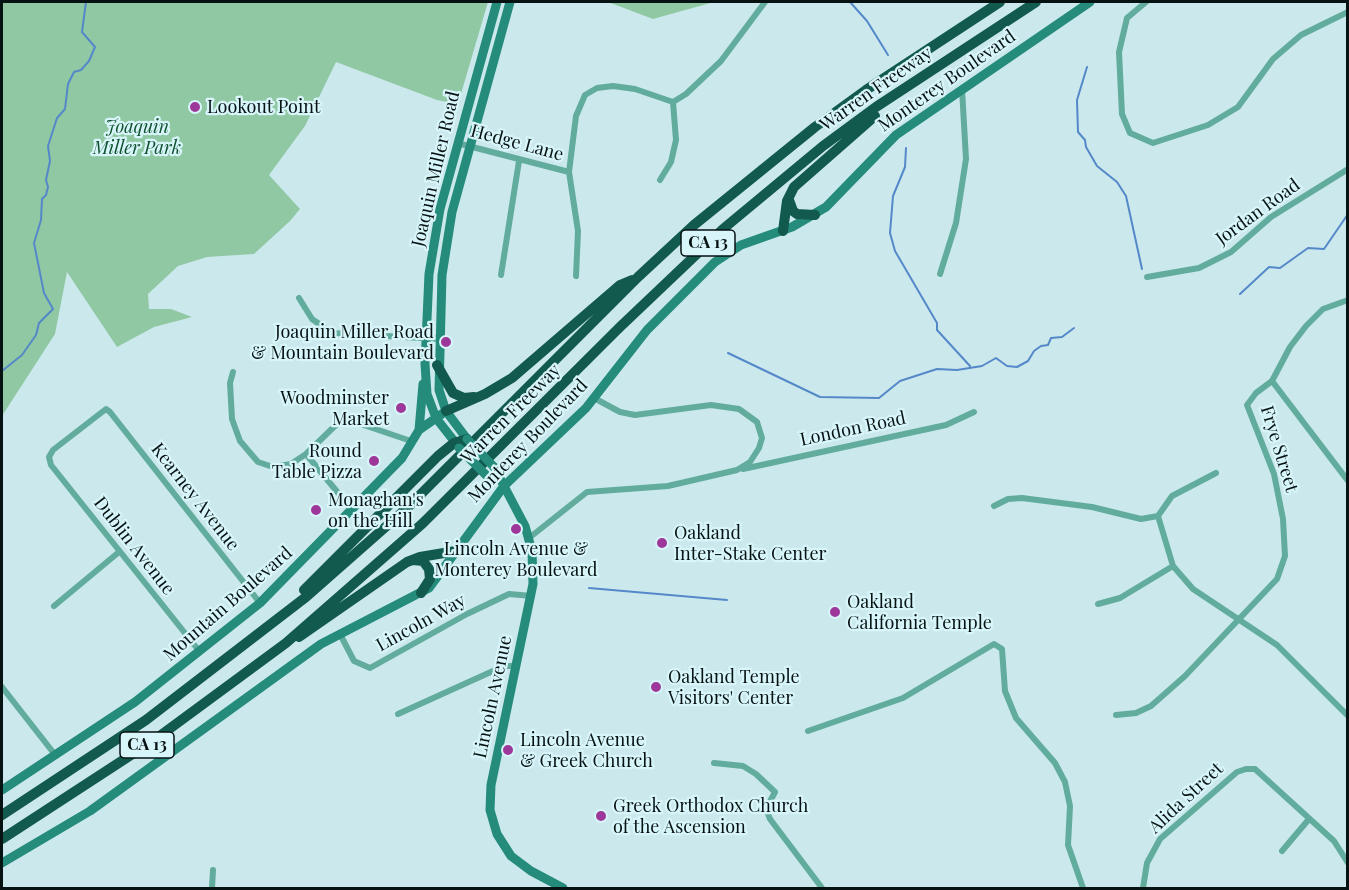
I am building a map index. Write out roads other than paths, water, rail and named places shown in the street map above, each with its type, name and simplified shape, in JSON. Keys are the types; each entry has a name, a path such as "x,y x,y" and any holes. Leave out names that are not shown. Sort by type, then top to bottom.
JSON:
{"highway":[{"name":"Warren Freeway","path":"2,815 146,720 252,640 407,508 638,277 694,225 815,127 866,90 1000,2"},
{"name":"Warren Freeway","path":"2,839 157,738 286,643 422,524 623,324 723,229 823,146 938,65 1036,2"},
{"path":"783,231 789,194 818,163 938,65"},
{"path":"789,194 793,212 803,216 815,215"},
{"path":"441,415 485,394 517,374 620,285 638,277"},
{"path":"437,365 450,389 458,396 470,398 485,394"},
{"path":"252,640 456,445 467,439"},
{"path":"286,643 306,635 407,562 420,557 456,551"},
{"path":"407,562 419,560 429,569 430,579 421,593"}],"main road":[{"name":"Joaquin Miller Road","path":"441,415 427,394 425,364 429,274 440,209 497,2"},
{"name":"Joaquin Miller Road","path":"441,415 437,365 442,275 452,212 510,2"},
{"name":"Monterey Boulevard","path":"2,862 90,811 296,659 421,593 435,582 484,508 594,398 647,330 715,262 741,245 783,231 815,215 844,191 886,144 1090,2"},
{"path":"419,430 425,364"},
{"name":"Mountain Boulevard","path":"2,790 135,702 260,603 353,511 402,458 419,430 441,415"},
{"name":"Lincoln Avenue","path":"441,415 494,467 516,503 529,538 533,565 532,596 491,785 493,823 511,856 531,871 563,888"},
{"name":"Lincoln Avenue","path":"441,415 456,445 486,475 504,486"}],"street":[{"path":"674,102 686,94 721,61 765,2"},
{"path":"1146,2 1127,18 1120,62 1122,114 1130,133 1153,142 1208,125 1238,107 1280,53 1301,35 1347,12"},
{"path":"576,276 578,231 569,172 576,116 585,95 597,88 613,86 635,89 674,102"},
{"path":"940,274 956,223 966,159 962,89"},
{"path":"660,180 671,162 676,140 674,102"},
{"name":"Hedge Lane","path":"458,142 519,161 569,172"},
{"path":"501,275 519,161"},
{"name":"Jordan Road","path":"1147,277 1199,268 1231,252 1271,217 1347,169"},
{"path":"299,298 312,319 332,333 440,339"},
{"name":"Frye Street","path":"1116,715 1136,713 1151,706 1185,676 1277,579 1285,556 1283,519 1274,474 1247,405 1256,393 1272,381 1290,347 1306,326 1323,309 1347,300"},
{"path":"233,372 230,383 232,419 240,441 258,462 273,467 291,464 306,454 343,418 411,441"},
{"path":"1272,381 1347,482"},
{"path":"594,398 620,412 635,415 711,405 739,409 757,422 762,438 756,454 737,470"},
{"name":"Dublin Avenue","path":"106,409 53,450 49,457 51,465 200,652"},
{"name":"Kearney Avenue","path":"106,409 260,603"},
{"name":"London Road","path":"529,538 587,492 668,486 946,425 974,412"},
{"path":"306,454 353,511"},
{"path":"994,506 1008,499 1022,498 1092,507 1141,519 1158,516 1172,496 1216,473"},
{"path":"1158,516 1173,566 1193,588 1278,645 1347,716"},
{"path":"54,606 119,552"},
{"path":"1098,604 1120,598 1173,566"},
{"name":"Lincoln Way","path":"340,634 354,661 370,668 467,614 509,594 532,596"},
{"path":"808,731 903,698 994,644 1002,649 1005,691 1016,718 1054,763 1065,782 1070,806 1068,845 1083,888"},
{"path":"398,714 504,666 517,666"},
{"path":"2,687 56,756"},
{"path":"714,763 743,766 756,774 775,792 766,809 822,888"},
{"name":"Alida Street","path":"1143,888 1147,862 1160,839 1237,772 1255,769 1309,819"},
{"path":"1282,851 1309,819 1334,841 1347,863"},
{"path":"212,888 213,870"}],"waterway":[{"path":"2,371 22,355 36,335 39,323 53,309 44,293 34,243 41,220 42,199 48,187 46,180 50,161 48,146 57,118 65,109 68,84 74,72 81,70 89,61 95,47 82,32 86,2"},
{"path":"850,2 867,21 888,55"},
{"path":"1087,67 1077,100 1078,132 1085,140 1086,147 1097,166 1117,182 1126,196 1142,269"},
{"path":"906,148 905,167 893,196 890,233 895,251 937,323 937,330 970,366"},
{"path":"1240,294 1269,267 1280,268 1308,248 1324,249 1348,214"},
{"path":"728,353 820,397 879,398 900,381 937,369 957,370 982,366 996,358 1007,366 1017,367 1028,361 1034,351 1041,346 1048,345 1051,338 1062,337 1074,328"},
{"path":"589,588 727,600"}],"place":[{"name":"Lookout Point","path":"195,107"},
{"name":"Joaquin Miller Road & Mountain Boulevard","path":"446,342"},
{"name":"Woodminster Market","path":"401,408"},
{"name":"Round Table Pizza","path":"374,461"},
{"name":"Monaghan's on the Hill","path":"316,510"},
{"name":"Lincoln Avenue & Monterey Boulevard","path":"516,529"},
{"name":"Oakland Inter-Stake Center","path":"662,543"},
{"name":"Oakland California Temple","path":"835,612"},
{"name":"Oakland Temple Visitors' Center","path":"656,687"},
{"name":"Lincoln Avenue & Greek Church","path":"508,750"},
{"name":"Greek Orthodox Church of the Ascension","path":"601,816"}],"park label":[{"name":"Joaquin Miller Park","path":"137,137"}]}
